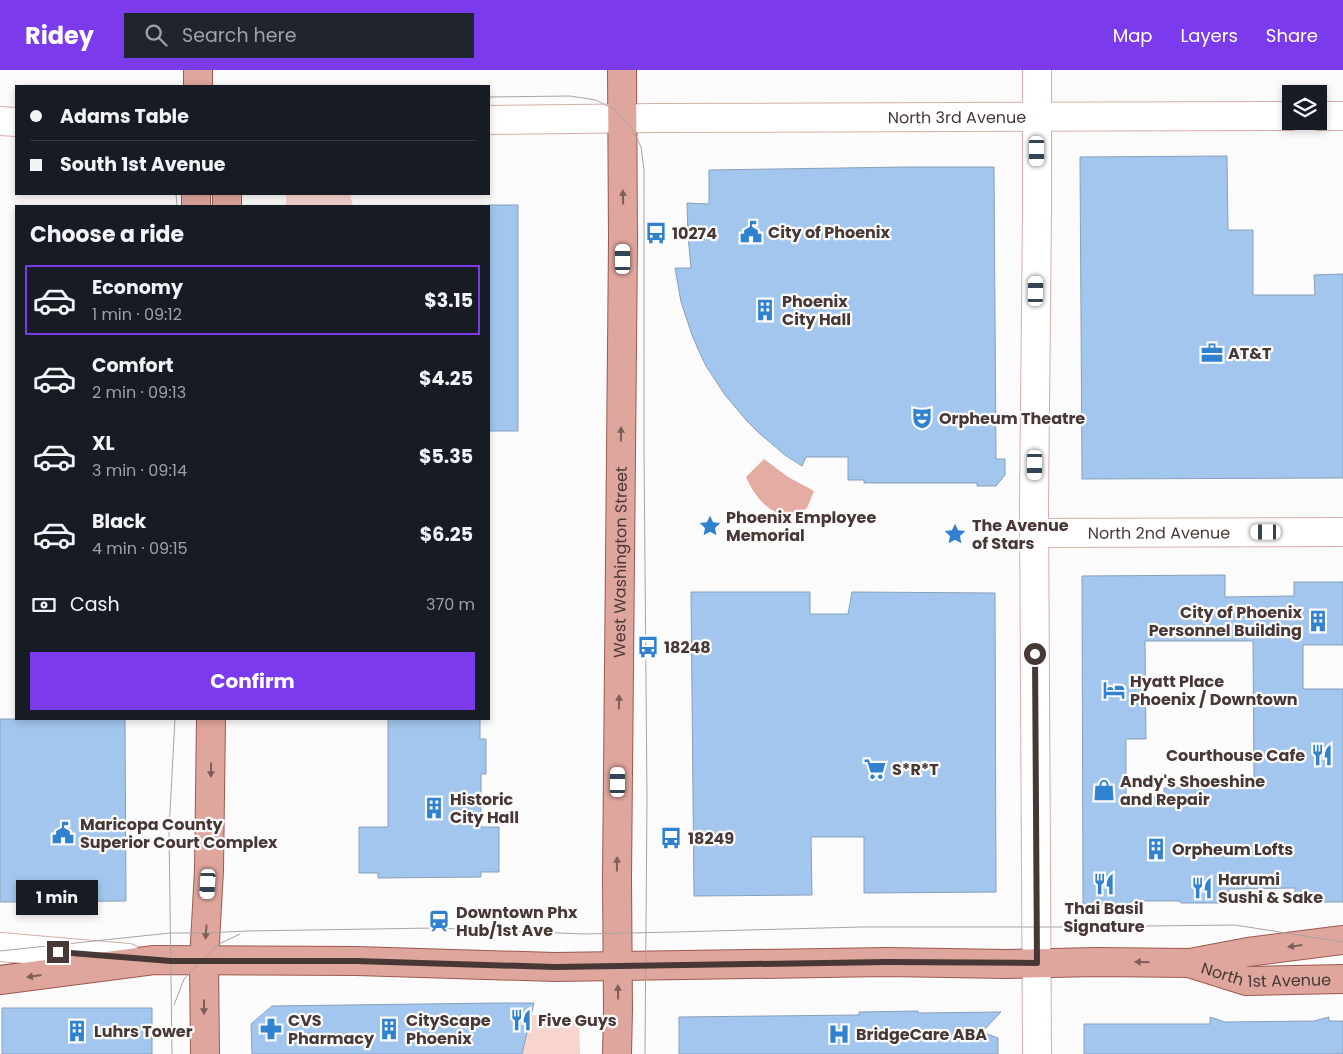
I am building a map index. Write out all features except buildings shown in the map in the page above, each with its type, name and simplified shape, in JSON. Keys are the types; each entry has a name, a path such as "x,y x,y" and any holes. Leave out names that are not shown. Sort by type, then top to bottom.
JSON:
{"main road":[{"path":"198,70 198,85"},
{"name":"West Washington Street","path":"617,1054 623,250 622,70"},
{"path":"205,1054 204,960 209,870 211,720"},
{"name":"North 1st Avenue","path":"0,980 154,960 356,961 555,967 887,962 1190,963 1248,952 1343,940"},
{"name":"North 1st Avenue","path":"1190,963 1246,981 1343,980"}],"street":[{"path":"1037,70 1035,533 1037,1054"},
{"name":"North 3rd Avenue","path":"490,120 1282,116"},
{"path":"1327,116 1343,116"},
{"path":"0,122 15,122"},
{"name":"North 2nd Avenue","path":"1035,533 1343,532"},
{"path":"0,947 154,960"}],"shaded area":[{"path":"286,195 350,195 353,205 286,205"},
{"path":"764,459 788,477 814,491 807,508 796,514 787,515 772,510 759,499 746,477"},
{"path":"532,1015 579,1017 580,1054 522,1054"}],"tram line":[{"path":"490,97 570,96 596,100 615,110 633,130 641,147 644,170 647,798 645,1054"},
{"path":"176,195 177,205"},
{"path":"172,1054 169,830 175,720"},
{"path":"0,951 170,933 435,928 584,934 860,927 1235,925 1343,942"},
{"path":"174,1005 184,979 219,944 240,934"}],"place":[{"name":"City of Phoenix","path":"751,232"},
{"name":"10274","path":"656,233"},
{"name":"Phoenix City Hall","path":"765,310"},
{"name":"AT&T","path":"1212,353"},
{"name":"Orpheum Theatre","path":"922,418"},
{"name":"Phoenix Employee Memorial","path":"710,526"},
{"name":"The Avenue of Stars","path":"955,534"},
{"name":"City of Phoenix Personnel Building","path":"1318,621"},
{"name":"18248","path":"648,647"},
{"name":"Hyatt Place Phoenix / Downtown","path":"1114,690"},
{"name":"Courthouse Cafe","path":"1322,755"},
{"name":"S*R*T","path":"875,769"},
{"name":"Andy's Shoeshine and Repair","path":"1104,790"},
{"name":"Historic City Hall","path":"434,808"},
{"name":"Maricopa County Superior Court Complex","path":"63,833"},
{"name":"18249","path":"671,838"},
{"name":"Orpheum Lofts","path":"1156,849"},
{"name":"Thai Basil Signature","path":"1104,884"},
{"name":"Harumi Sushi & Sake","path":"1202,888"},
{"name":"Downtown Phx Hub/1st Ave","path":"439,921"},
{"name":"Five Guys","path":"521,1020"},
{"name":"CVS Pharmacy","path":"271,1029"},
{"name":"CityScape Phoenix","path":"389,1029"},
{"name":"Luhrs Tower","path":"77,1031"},
{"name":"BridgeCare ABA","path":"839,1034"}],"route":[{"path":"58,952 171,961 356,961 530,967 887,962 1037,963 1035,654"}]}
